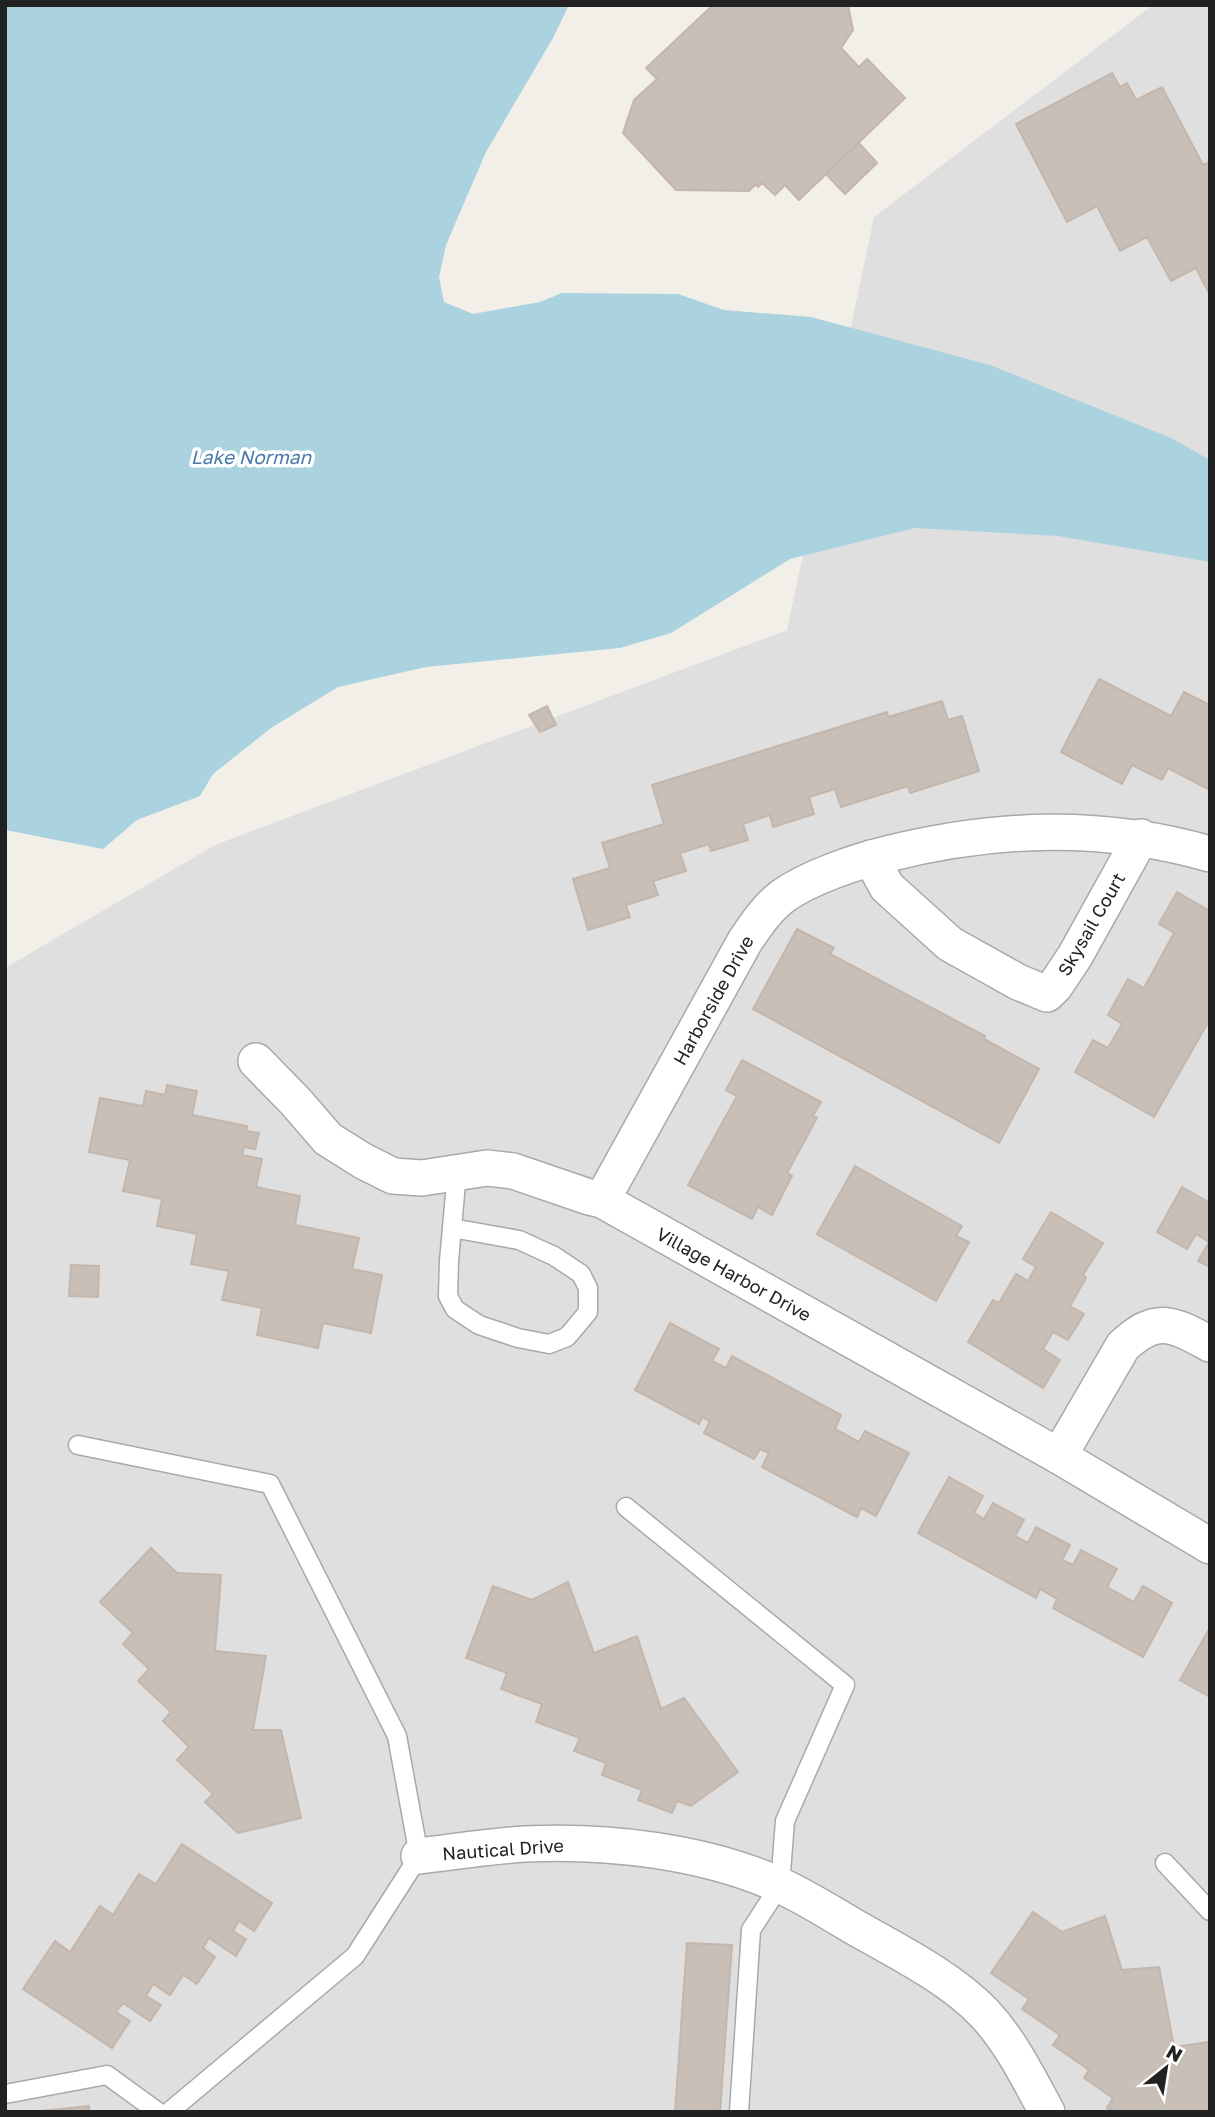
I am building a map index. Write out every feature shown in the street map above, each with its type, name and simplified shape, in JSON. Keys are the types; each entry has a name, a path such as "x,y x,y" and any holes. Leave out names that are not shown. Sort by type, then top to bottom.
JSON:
{"street":[{"name":"Harborside Drive","path":"602,1200 745,940 764,915 784,896 831,872 871,859 935,842 1005,833 1063,832 1141,837 1210,854"},
{"name":"Skysail Court","path":"871,859 887,887 950,944 1017,982 1047,994 1075,956 1141,837"},
{"name":"Village Harbor Drive","path":"256,1061 328,1139 363,1161 393,1176 422,1178 487,1168 513,1171 602,1200 1059,1456 1210,1546"},
{"path":"1059,1456 1123,1346 1137,1332 1157,1325 1180,1328 1210,1344"},
{"name":"Nautical Drive","path":"419,1856 524,1844 598,1844 668,1853 735,1868 780,1885 919,1963 972,2002 986,2015 1014,2053 1047,2112"}],"lane":[{"path":"452,1228 519,1240 554,1256 581,1274 588,1288 588,1312 567,1337 549,1345 479,1325 455,1309 448,1296 452,1228 457,1172"},
{"name":"Nautical Drive","path":"78,1445 270,1483 397,1736 419,1856"},
{"path":"626,1507 845,1685 785,1821 780,1885 751,1930 739,2112"},
{"path":"169,2112 355,1956 419,1856"},
{"path":"1165,1863 1210,1911"},
{"path":"5,2094 107,2076 158,2112"}],"shaded area":[{"path":"1153,5 1210,5 1210,2112 5,2112 5,968 215,845 787,630 874,217"}],"water":[{"name":"Lake Norman","path":"5,5 569,5 553,38 486,152 446,245 439,277 444,302 473,314 540,302 562,293 678,294 724,310 811,317 990,365 1171,438 1210,460 1210,562 1058,536 915,528 790,559 671,633 620,648 426,667 338,687 271,728 213,774 200,796 137,820 103,849 5,830"}],"building":[{"path":"713,5 848,5 853,30 841,48 859,67 867,59 905,98 799,200 785,185 775,195 762,183 758,187 756,184 749,191 676,190 623,133 634,100 657,79 646,68"},
{"path":"1112,73 1120,87 1127,83 1136,100 1162,87 1203,165 1210,162 1210,295 1196,268 1171,281 1147,237 1120,251 1097,206 1067,222 1016,124"},
{"path":"859,143 877,163 845,194 826,174"},
{"path":"1099,679 1171,716 1184,692 1210,705 1210,790 1168,768 1162,780 1132,765 1122,784 1061,752"},
{"path":"942,701 948,720 962,716 979,771 910,793 908,786 841,807 835,789 809,797 814,814 773,827 770,815 743,824 748,840 711,851 709,844 680,853 686,871 653,881 658,895 626,905 630,917 588,930 573,879 610,868 602,843 664,824 652,785 887,712 888,717"},
{"path":"547,706 556,725 540,732 529,715"},
{"path":"1177,892 1210,911 1210,1019 1154,1117 1075,1072 1093,1040 1108,1048 1122,1024 1108,1015 1128,979 1144,988 1174,933 1159,924"},
{"path":"797,929 834,948 830,954 985,1036 984,1039 1039,1069 999,1143 753,1009"},
{"path":"742,1060 821,1102 813,1116 817,1118 787,1173 792,1176 772,1215 758,1207 752,1219 688,1185 737,1096 726,1090"},
{"path":"167,1085 197,1091 192,1115 247,1126 246,1131 259,1133 255,1149 244,1147 242,1155 262,1159 256,1187 300,1196 295,1225 359,1238 352,1269 382,1275 371,1333 323,1323 318,1348 257,1335 262,1308 222,1300 229,1271 191,1264 197,1234 157,1226 162,1199 123,1191 130,1160 89,1152 100,1098 143,1106 146,1091 165,1095"},
{"path":"855,1166 962,1226 956,1236 969,1242 936,1301 817,1234"},
{"path":"1182,1187 1210,1203 1210,1267 1198,1261 1209,1242 1196,1234 1187,1249 1157,1232"},
{"path":"1051,1212 1103,1243 1083,1275 1086,1278 1070,1306 1084,1314 1068,1340 1053,1332 1043,1349 1060,1360 1043,1388 968,1342 993,1300 999,1303 1016,1274 1028,1281 1036,1267 1023,1259"},
{"path":"71,1265 99,1266 98,1297 69,1296"},
{"path":"670,1323 719,1349 712,1361 726,1368 732,1356 841,1415 835,1429 859,1442 865,1431 909,1453 876,1516 861,1508 857,1517 762,1467 769,1453 760,1449 754,1459 704,1433 710,1421 702,1417 699,1424 635,1390"},
{"path":"949,1477 983,1496 974,1513 984,1519 993,1503 1024,1520 1015,1536 1028,1543 1036,1527 1070,1545 1062,1560 1073,1565 1081,1550 1117,1569 1107,1587 1134,1602 1143,1586 1172,1603 1143,1657 1053,1608 1057,1599 1040,1589 1036,1598 918,1533"},
{"path":"151,1548 177,1573 221,1575 215,1651 266,1656 253,1730 281,1730 301,1818 238,1833 205,1802 213,1794 177,1760 189,1747 163,1721 171,1712 138,1681 149,1669 123,1644 133,1633 100,1602"},
{"path":"568,1582 594,1653 637,1636 661,1709 684,1698 738,1772 691,1806 677,1801 672,1813 638,1800 642,1790 602,1775 606,1763 574,1751 580,1738 536,1722 542,1704 501,1689 507,1673 466,1658 493,1586 532,1600"},
{"path":"1208,1631 1210,1632 1210,1697 1180,1680"},
{"path":"182,1844 272,1903 254,1931 239,1921 233,1931 246,1939 236,1956 209,1938 203,1948 215,1957 197,1984 183,1975 170,1995 153,1984 146,1996 161,2005 150,2021 123,2003 116,2012 130,2021 112,2048 23,1989 55,1941 70,1952 100,1906 113,1915 139,1874 156,1884"},
{"path":"1033,1912 1062,1932 1105,1916 1122,1970 1159,1967 1174,2047 1210,2042 1210,2112 1113,2112 1107,2108 1113,2098 1084,2078 1089,2070 1053,2045 1060,2035 1022,2009 1029,1999 991,1973"},
{"path":"687,1943 732,1945 720,2112 675,2112"},
{"path":"89,2106 89,2112 31,2112"}]}
